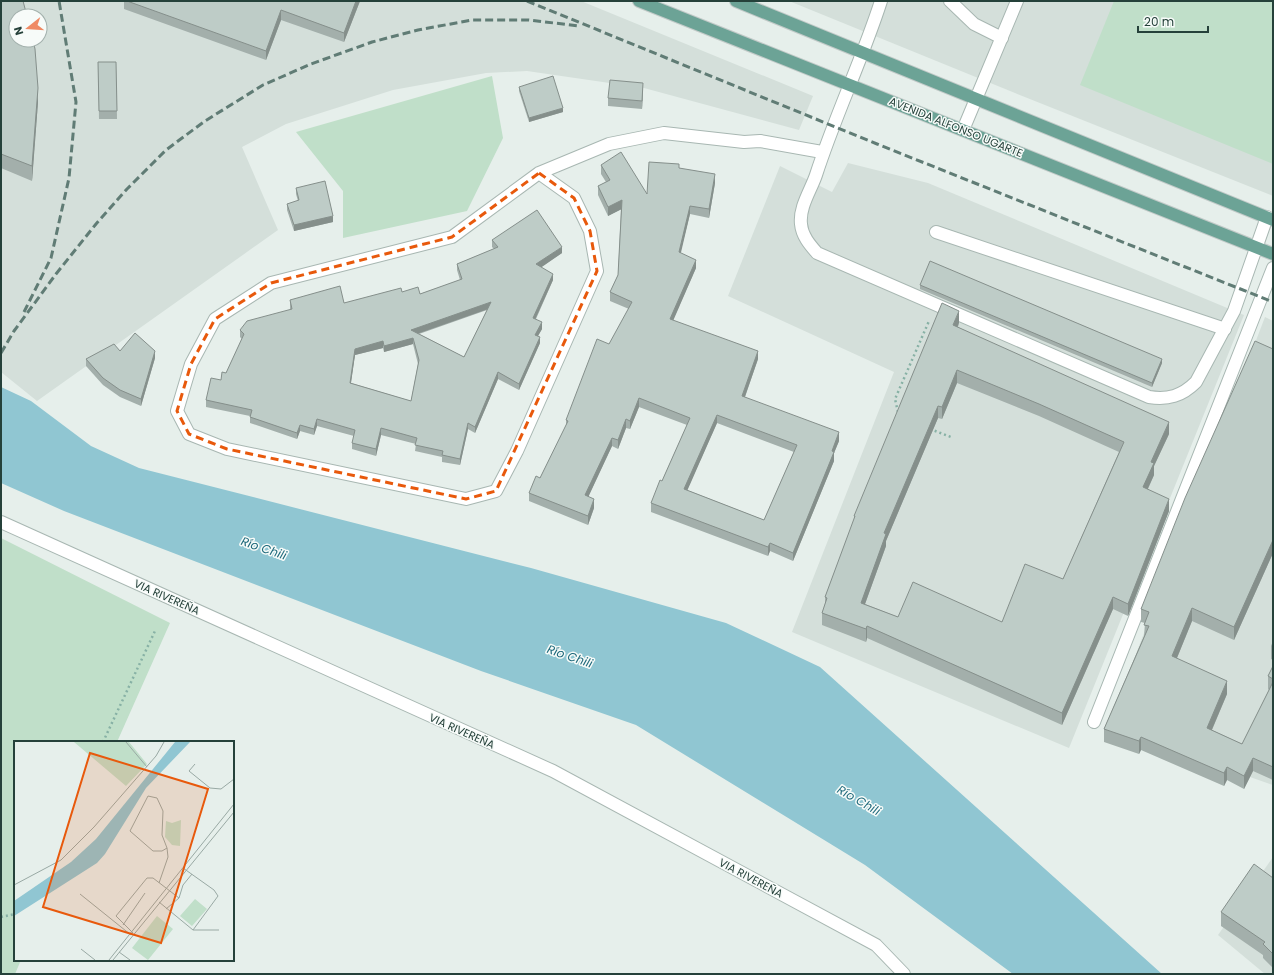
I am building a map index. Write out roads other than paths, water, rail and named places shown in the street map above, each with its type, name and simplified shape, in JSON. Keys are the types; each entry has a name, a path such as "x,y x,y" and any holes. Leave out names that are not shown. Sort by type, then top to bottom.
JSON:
{"main road":[{"name":"AVENIDA ALFONSO UGARTE","path":"639,1 654,4 851,86 1257,246 1273,254"},
{"path":"736,1 1270,218"}],"street":[{"path":"881,1 851,86 822,152 815,176 802,210 801,224 804,235 817,253 1149,397 1169,399 1188,391 1196,382 1234,311 1257,246 1270,218"},
{"path":"950,1 974,24 1002,38"},
{"path":"963,130 975,97 1017,1"},
{"path":"539,172 574,198 590,231 597,271 517,451 496,491 466,499 227,449 189,434 177,411 191,364 215,319 271,283 452,237 539,172 609,144 664,134 744,142 760,141 822,152"},
{"path":"936,232 1225,329"},
{"path":"1094,722 1273,268"},
{"name":"VIA RIVEREÑA","path":"1,522 553,771 876,945 904,974"}],"water":[{"name":"Río Chili","path":"1,387 31,401 91,446 139,468 531,568 726,623 820,667 1162,974 1013,974 865,865 636,725 481,671 64,511 1,483"}],"railway":[{"path":"24,312 51,258 69,178 76,102 59,1"},
{"path":"527,1 877,144 1273,302"},
{"path":"1,353 14,331 56,274 96,224 127,189 166,150 205,121 263,85 311,64 372,42 418,30 472,20 529,20 579,26"}]}
